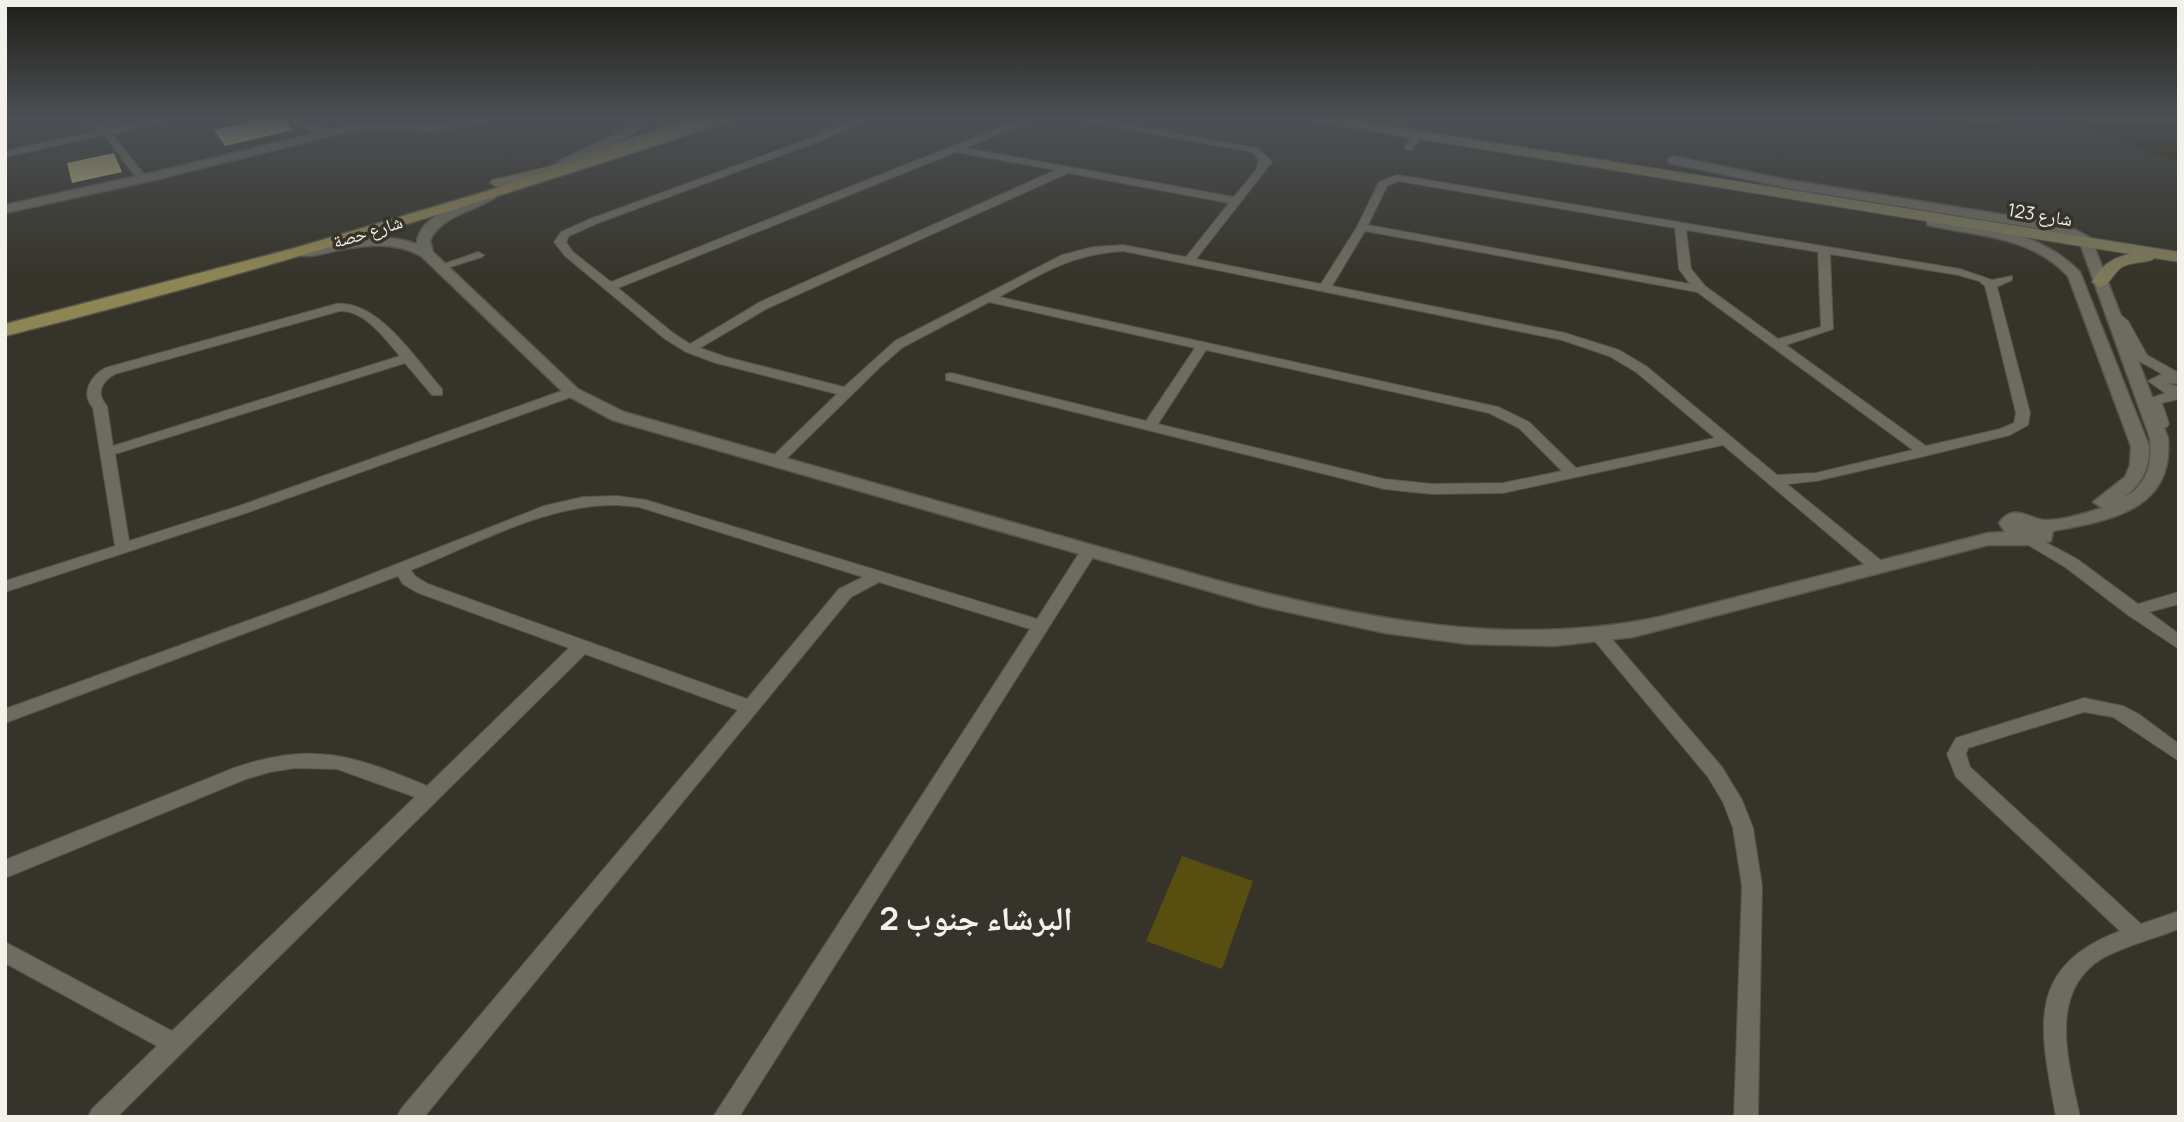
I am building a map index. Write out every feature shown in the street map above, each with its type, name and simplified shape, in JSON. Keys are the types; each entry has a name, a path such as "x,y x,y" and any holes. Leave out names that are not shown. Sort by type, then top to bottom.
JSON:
{"main road":[{"name":"شارع حصة","path":"5,315 181,272 493,189 540,170"},
{"path":"493,189 551,170"},
{"name":"شارع حصة","path":"5,330 301,252 554,170"},
{"name":"شارع 123","path":"1643,170 2179,257"},
{"name":"شارع 123","path":"1737,170 2179,242"},
{"path":"2099,279 2106,270 2120,262 2143,257 2179,257"}],"street":[{"path":"136,170 141,177"},
{"path":"5,204 166,170"},
{"path":"5,209 169,170"},
{"path":"732,170 564,231 554,238 554,244 669,336 695,351 846,392"},
{"path":"610,287 899,170"},
{"path":"1035,184 1050,170"},
{"path":"695,351 764,305 1064,170"},
{"path":"1074,170 1236,201"},
{"path":"1190,260 1259,170"},
{"path":"301,252 378,241 413,246 426,253 572,392 618,416 1268,601 1393,629 1459,637 1555,639 1657,625 1877,566 1988,539 2034,531 2115,509 2147,489 2158,471 2159,438 2086,241 2051,226 1788,184 1723,170"},
{"path":"1325,288 1362,228 1383,184 1397,178 1972,275 1991,285 2024,420 2015,429 1816,477 1774,480"},
{"path":"426,253 423,240 433,224 493,189"},
{"path":"1759,189 1988,231 2026,242 2058,257 2068,266 2083,291"},
{"path":"1680,225 1682,261 1698,286 1925,452"},
{"path":"1362,228 1665,284 1698,286"},
{"path":"1988,539 2008,523 2013,531 2034,531 2109,500 2134,479 2142,459 2140,446 2083,291 2079,272 2051,247 2062,245 2079,251 2099,279"},
{"path":"1775,344 1827,329 1824,249"},
{"path":"775,461 899,344 1066,257 1093,250 1138,250 1599,346 1641,369 1877,566"},
{"path":"441,268 478,256"},
{"path":"1991,285 2008,278"},
{"path":"994,295 1035,308 1504,414 1524,425 1574,474"},
{"path":"122,549 100,406 101,387 111,376 168,355 343,307 359,310 374,321 437,392"},
{"path":"2112,312 2124,324 2142,357 2179,380"},
{"path":"1149,427 1203,345"},
{"path":"108,453 407,358"},
{"path":"951,377 1345,475 1408,487 1457,490 1503,488 1726,440"},
{"path":"2179,380 2161,378 2155,381 2166,389 2179,393"},
{"path":"5,587 302,489 572,392"},
{"path":"2159,438 2164,429 2155,404 2163,397 2179,393"},
{"path":"1787,491 1816,477"},
{"path":"5,716 402,569 550,509 607,499 641,503 1041,626"},
{"path":"2034,531 2071,563 2179,643"},
{"path":"725,1117 1089,551"},
{"path":"409,1117 845,593 851,580 850,567"},
{"path":"402,569 414,584 750,707"},
{"path":"845,593 877,576"},
{"path":"2134,611 2179,598"},
{"path":"1599,635 1715,772 1732,800 1743,828 1752,886 1746,1117"},
{"path":"100,1117 582,646"},
{"path":"2140,935 1963,772 1956,761 1956,751 1962,743 2084,705 2108,709 2134,720 2179,754"},
{"path":"5,869 241,773 284,761 309,758 339,760 429,795"},
{"path":"2068,1117 2054,1023 2057,1000 2064,981 2076,965 2092,953 2179,920"},
{"path":"5,952 175,1044"}],"shaded area":[{"path":"1182,856 1253,881 1222,969 1146,941"}],"building":[{"path":"69,170 122,172 72,183"}],"district":[{"name":"البرشاء جنوب 2","path":"976,918"}]}
